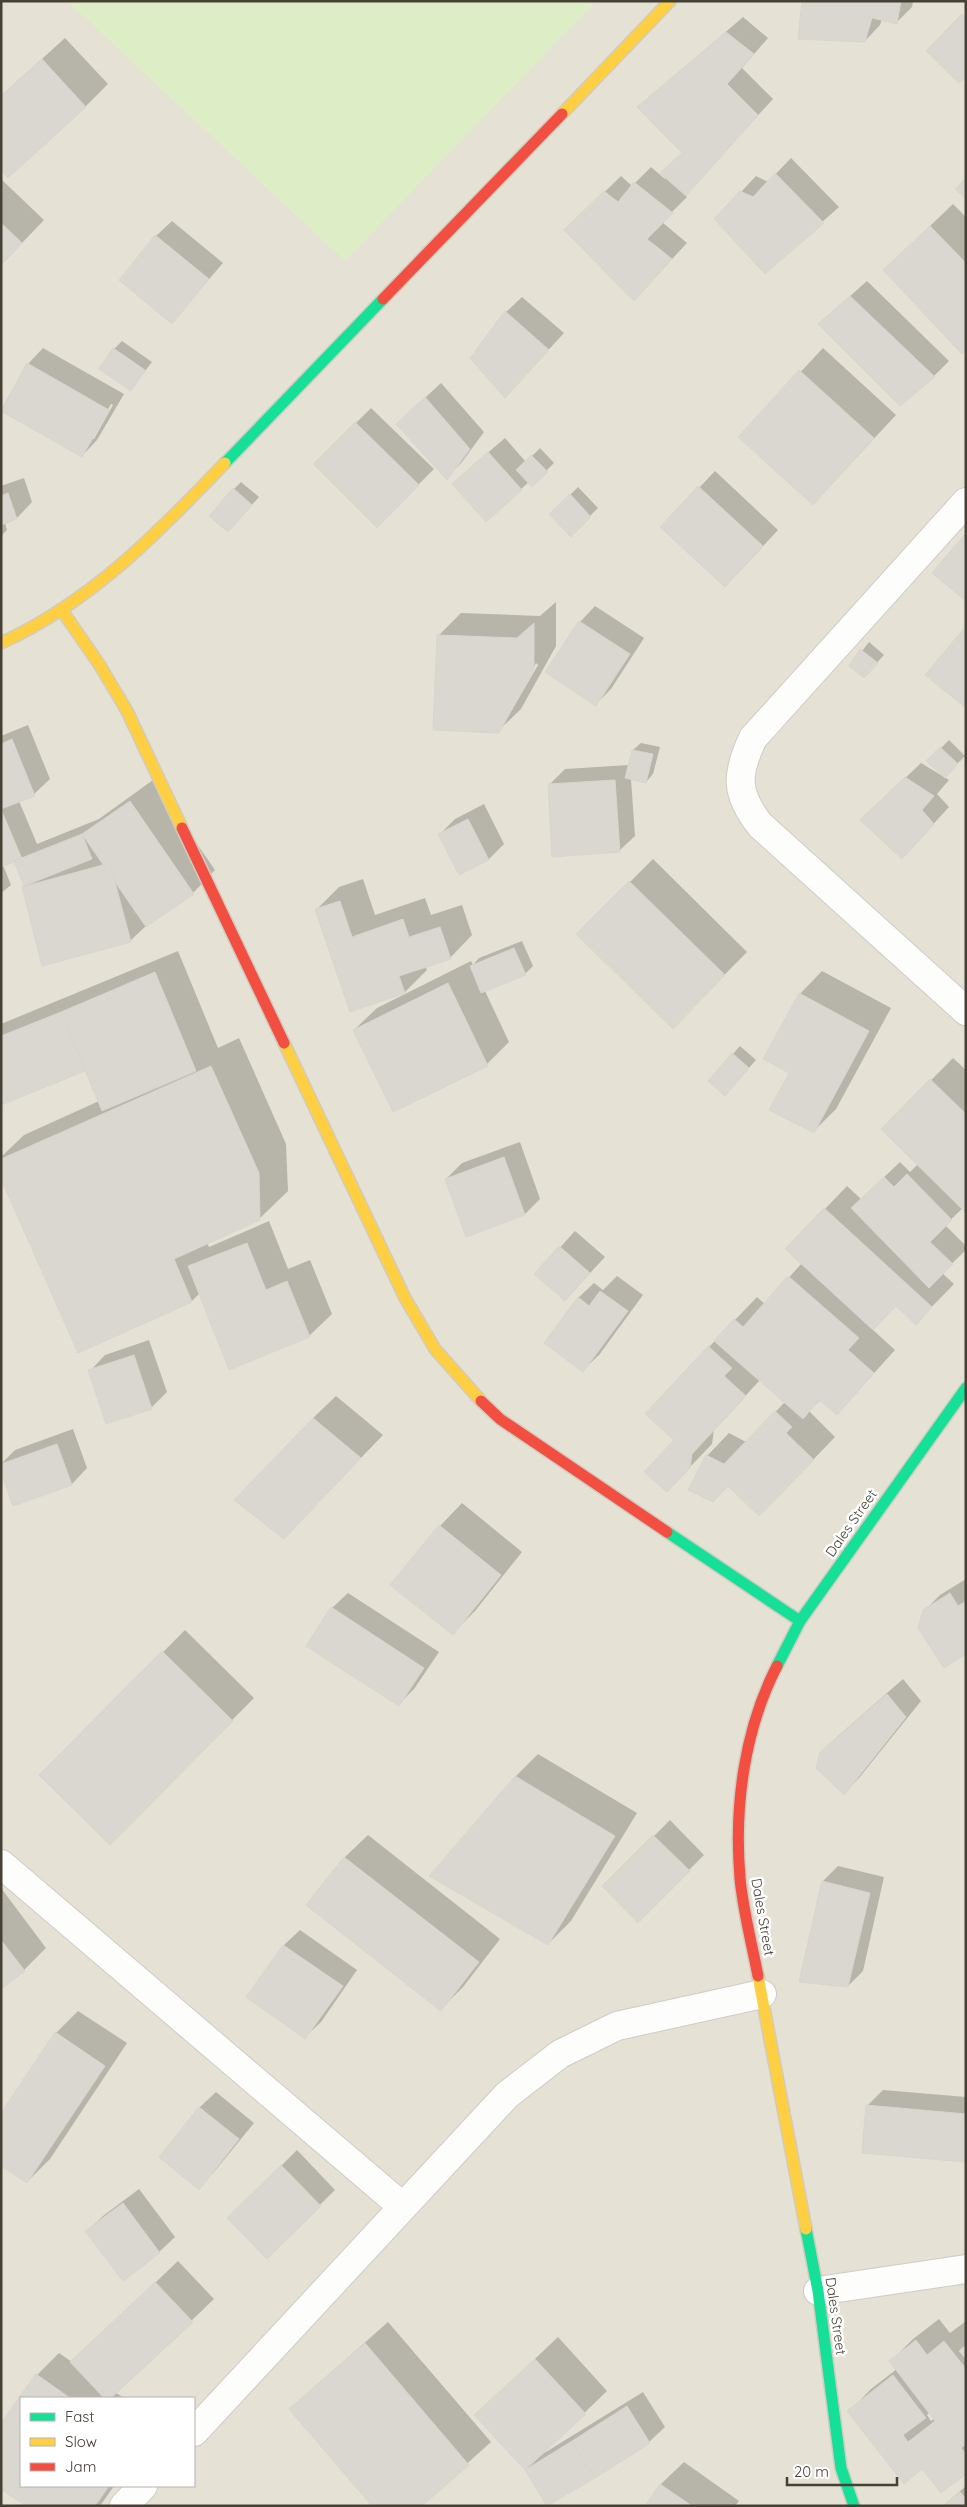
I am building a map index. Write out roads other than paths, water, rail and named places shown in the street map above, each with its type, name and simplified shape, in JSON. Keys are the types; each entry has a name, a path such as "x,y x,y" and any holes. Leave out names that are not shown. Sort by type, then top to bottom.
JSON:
{"street":[{"path":"1,643 63,612 113,575 162,529 670,1"},
{"path":"966,502 753,738 742,763 740,786 747,809 760,826 966,1011"},
{"path":"63,612 99,664 131,719 404,1298 435,1350 465,1386 500,1418 800,1621"},
{"name":"Dales Street","path":"854,2506 841,2468 818,2291 740,1879 739,1815 747,1746 763,1695 800,1621 966,1388"},
{"path":"1,1864 403,2207"},
{"path":"195,2431 507,2095 560,2054 617,2026 762,1994"},
{"path":"818,2291 966,2269"},
{"path":"124,2506 142,2487"}]}
